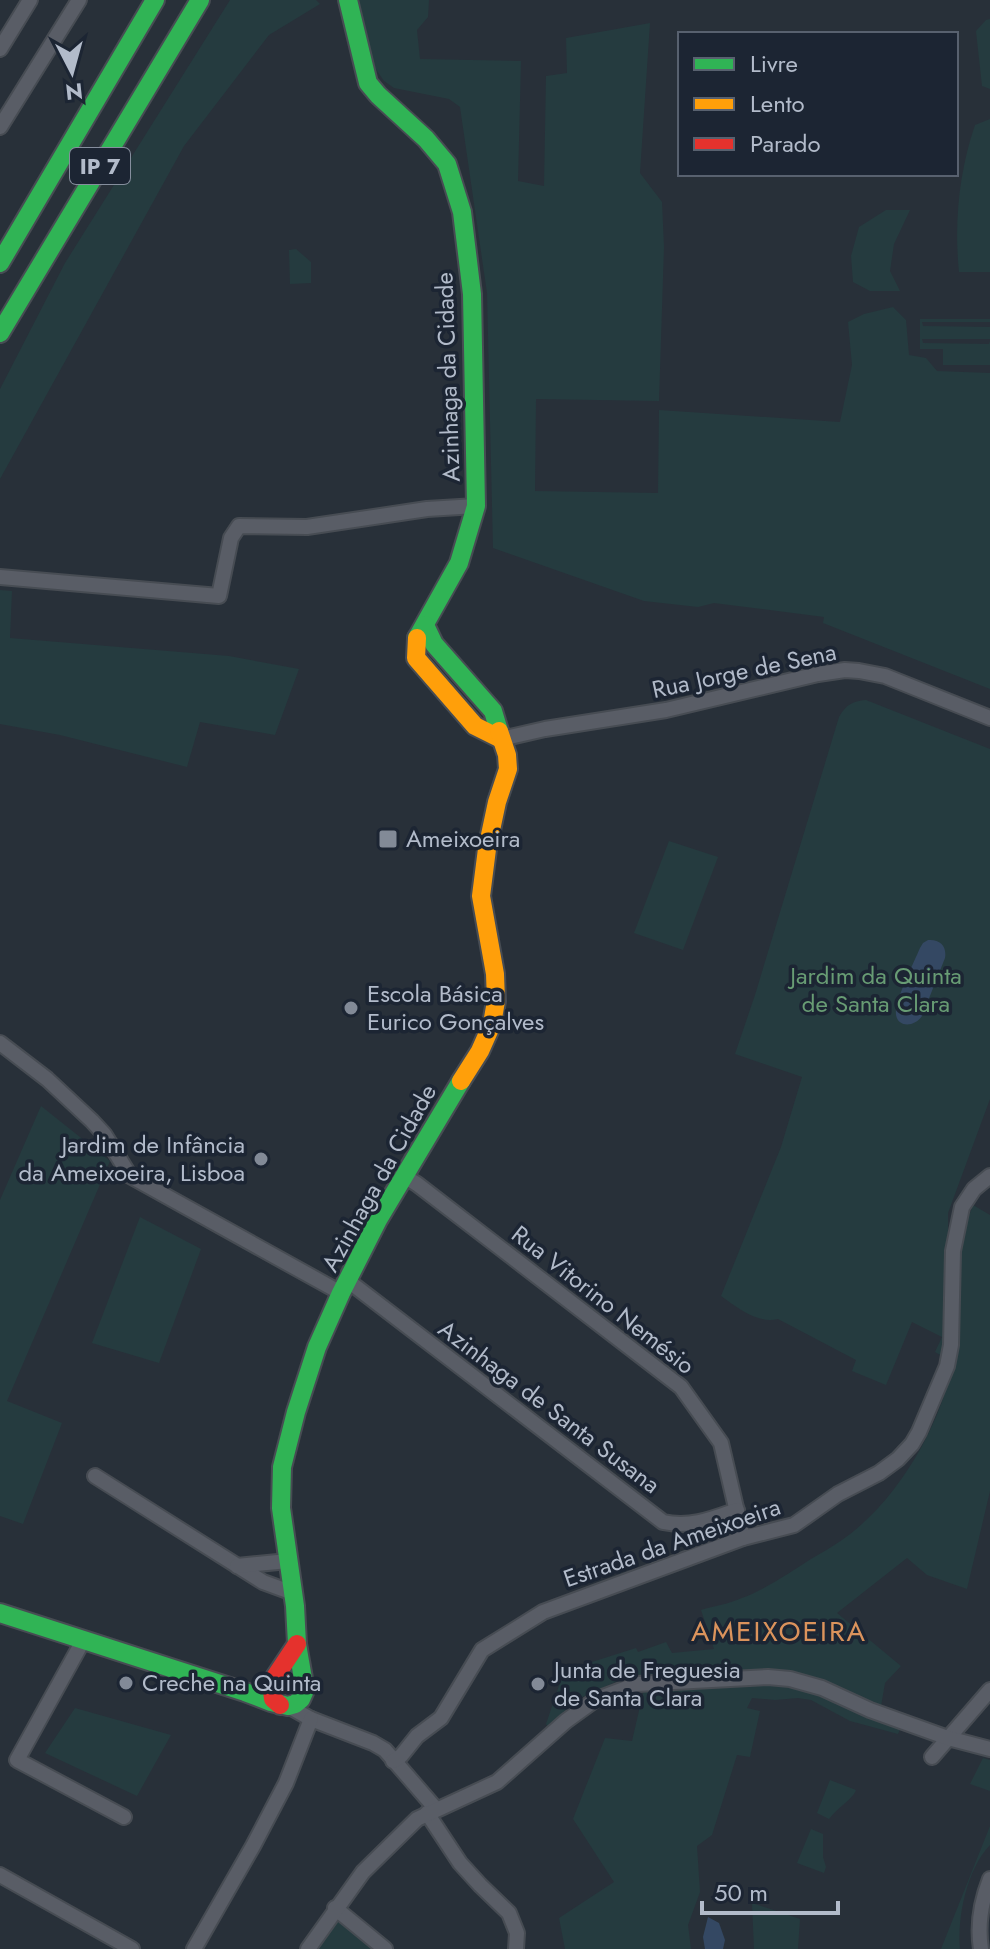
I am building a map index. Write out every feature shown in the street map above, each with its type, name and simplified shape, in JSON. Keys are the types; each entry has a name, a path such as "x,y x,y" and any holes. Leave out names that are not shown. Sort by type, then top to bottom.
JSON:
{"main road":[{"name":"IP 7","path":"0,263 155,0"},
{"name":"IP 7","path":"0,333 200,0"},
{"name":"Azinhaga da Cidade","path":"304,1686 281,1508 282,1467 317,1347 344,1286 378,1220 480,1051 492,1024 496,1001 495,974 481,896 487,849 508,769 507,755 493,711 425,636 459,563 476,506 472,294 462,212 447,164 426,139 368,83 348,0"},
{"path":"0,1613 284,1706 292,1707 298,1703 304,1686 292,1672 283,1672 245,1692"},
{"path":"284,1706 273,1699 273,1679 297,1644"}],"street":[{"path":"0,49 30,0"},
{"path":"0,127 79,0"},
{"path":"0,577 219,596 231,538 239,526 307,527 427,509 476,506"},
{"name":"Rua Jorge de Sena","path":"501,739 666,710 845,670 885,676 990,718"},
{"name":"Azinhaga de Santa Susana","path":"0,1043 47,1079 92,1121 104,1134 130,1176 344,1286 663,1522 693,1524 737,1510"},
{"name":"Rua Vitorino Nemésio","path":"404,1176 681,1387 721,1443 743,1538"},
{"name":"Estrada da Ameixoeira","path":"393,1761 417,1736 441,1718 482,1650 543,1612 743,1538 794,1525 838,1494 879,1473 898,1459 919,1432 949,1356 953,1251 962,1207 974,1189 990,1176"},
{"path":"95,1476 263,1582 293,1593"},
{"path":"237,1566 288,1561"},
{"path":"84,1639 17,1760 124,1817"},
{"path":"308,1949 363,1872 417,1819 497,1782 586,1707 637,1684 768,1677 790,1679 822,1688 870,1710 948,1738 990,1749"},
{"name":"Azinhaga da Cidade","path":"304,1686 311,1719"},
{"path":"932,1757 990,1690"},
{"path":"284,1706 385,1750 431,1811 460,1863 509,1913 517,1933 516,1949"},
{"path":"194,1949 286,1783 311,1719"},
{"path":"0,1875 132,1949"},
{"path":"981,1949 980,1914 990,1879"},
{"path":"335,1908 385,1949"}],"green space":[{"path":"230,0 316,0 320,4 269,35 184,146 0,479 0,389 65,263"},
{"path":"357,0 429,0 428,17 417,30 420,59 521,61 518,181 544,186 546,76 567,73 566,38 650,23 640,173 662,202 664,247 659,401 536,399 535,491 658,493 659,410 840,422 852,365 848,322 864,314 893,307 906,320 909,355 926,358 937,371 990,373 990,689 823,623 824,617 714,603 698,607 644,601 493,548 487,293 460,107 449,99 394,88 384,81 371,62"},
{"path":"990,19 990,89 982,86 976,31"},
{"path":"990,119 990,272 959,272 958,216 965,161 975,125"},
{"path":"886,210 910,210 894,244 890,271 900,291 870,291 853,282 851,256 859,227"},
{"path":"296,249 311,262 311,283 290,284 289,250"},
{"path":"920,319 990,319 990,322 922,322 923,326 990,327 990,339 922,339 923,343 989,344 990,341 990,365 943,365 943,349 920,349"},
{"path":"0,590 12,591 10,638 229,656 299,669 275,735 200,722 187,767 60,735 0,724"},
{"name":"Jardim da Quinta de Santa Clara","path":"866,700 990,749 990,1099 948,1213 945,1365 939,1361 942,1356 935,1352 942,1337 912,1322 886,1385 852,1371 856,1360 778,1319 763,1319 748,1314 721,1296 781,1147 802,1077 735,1054 839,717 850,704"},
{"path":"669,841 718,857 683,950 634,933"},
{"path":"41,1106 110,1161 7,1401 62,1423 23,1524 0,1516 0,1200"},
{"path":"973,1205 990,1215 990,1491 967,1589 927,1575 907,1558 837,1613 901,1666 885,1683 879,1718 901,1727 898,1734 850,1721 811,1700 752,1698 747,1708 760,1711 750,1757 737,1755 712,1835 697,1846 700,1892 688,1925 691,1949 565,1949 559,1918 614,1882 573,1819 605,1738 632,1741 644,1689 626,1677 576,1700 548,1727 546,1724 563,1674 636,1648 638,1652 666,1642 672,1653 714,1649 701,1610 760,1590 842,1540 882,1504 915,1458 940,1408 948,1382 954,1356 963,1242"},
{"path":"140,1217 201,1249 159,1363 92,1343"},
{"path":"75,1708 171,1735 137,1796 45,1753"},
{"path":"983,1758 990,1760 990,1791 970,1784"},
{"path":"830,1780 856,1790 829,1819 817,1813"},
{"path":"990,1826 990,1845 975,1867 965,1894 960,1949 941,1949"},
{"path":"811,1829 823,1834 824,1873 797,1863"},
{"path":"752,1903 800,1919 798,1949 754,1949"},
{"path":"337,1917 373,1949 317,1949"}],"water":[{"path":"928,940 942,944 945,958 922,1016 914,1023 901,1023 896,1010 902,988 920,948"},
{"path":"708,1917 719,1923 725,1940 723,1949 705,1949 703,1937"}],"traffic: fast":[{"path":"0,263 155,0"},
{"path":"0,333 200,0"},
{"path":"348,0 368,83 426,139 447,164 462,212 472,294 476,506 459,563 417,638"},
{"path":"425,625 434,644 493,711 499,731"},
{"path":"0,1613 271,1702 288,1706 301,1699 305,1690 281,1508 282,1467 296,1412 317,1347 341,1293 378,1220 461,1081"}],"traffic: slow":[{"path":"417,638 416,658 475,726 501,739"},
{"path":"461,1081 492,1024 496,1001 495,974 481,896 487,849 508,769 499,731"}],"traffic: jam":[{"path":"280,1705 273,1699 271,1683 297,1644"}],"place":[{"name":"Ameixoeira","path":"388,839"},
{"name":"Escola Básica Eurico Gonçalves","path":"351,1008"},
{"name":"Jardim de Infância da Ameixoeira, Lisboa","path":"261,1159"},
{"name":"Creche na Quinta","path":"126,1683"},
{"name":"Junta de Freguesia de Santa Clara","path":"538,1684"}],"district":[{"name":"AMEIXOEIRA","path":"779,1631"}]}
